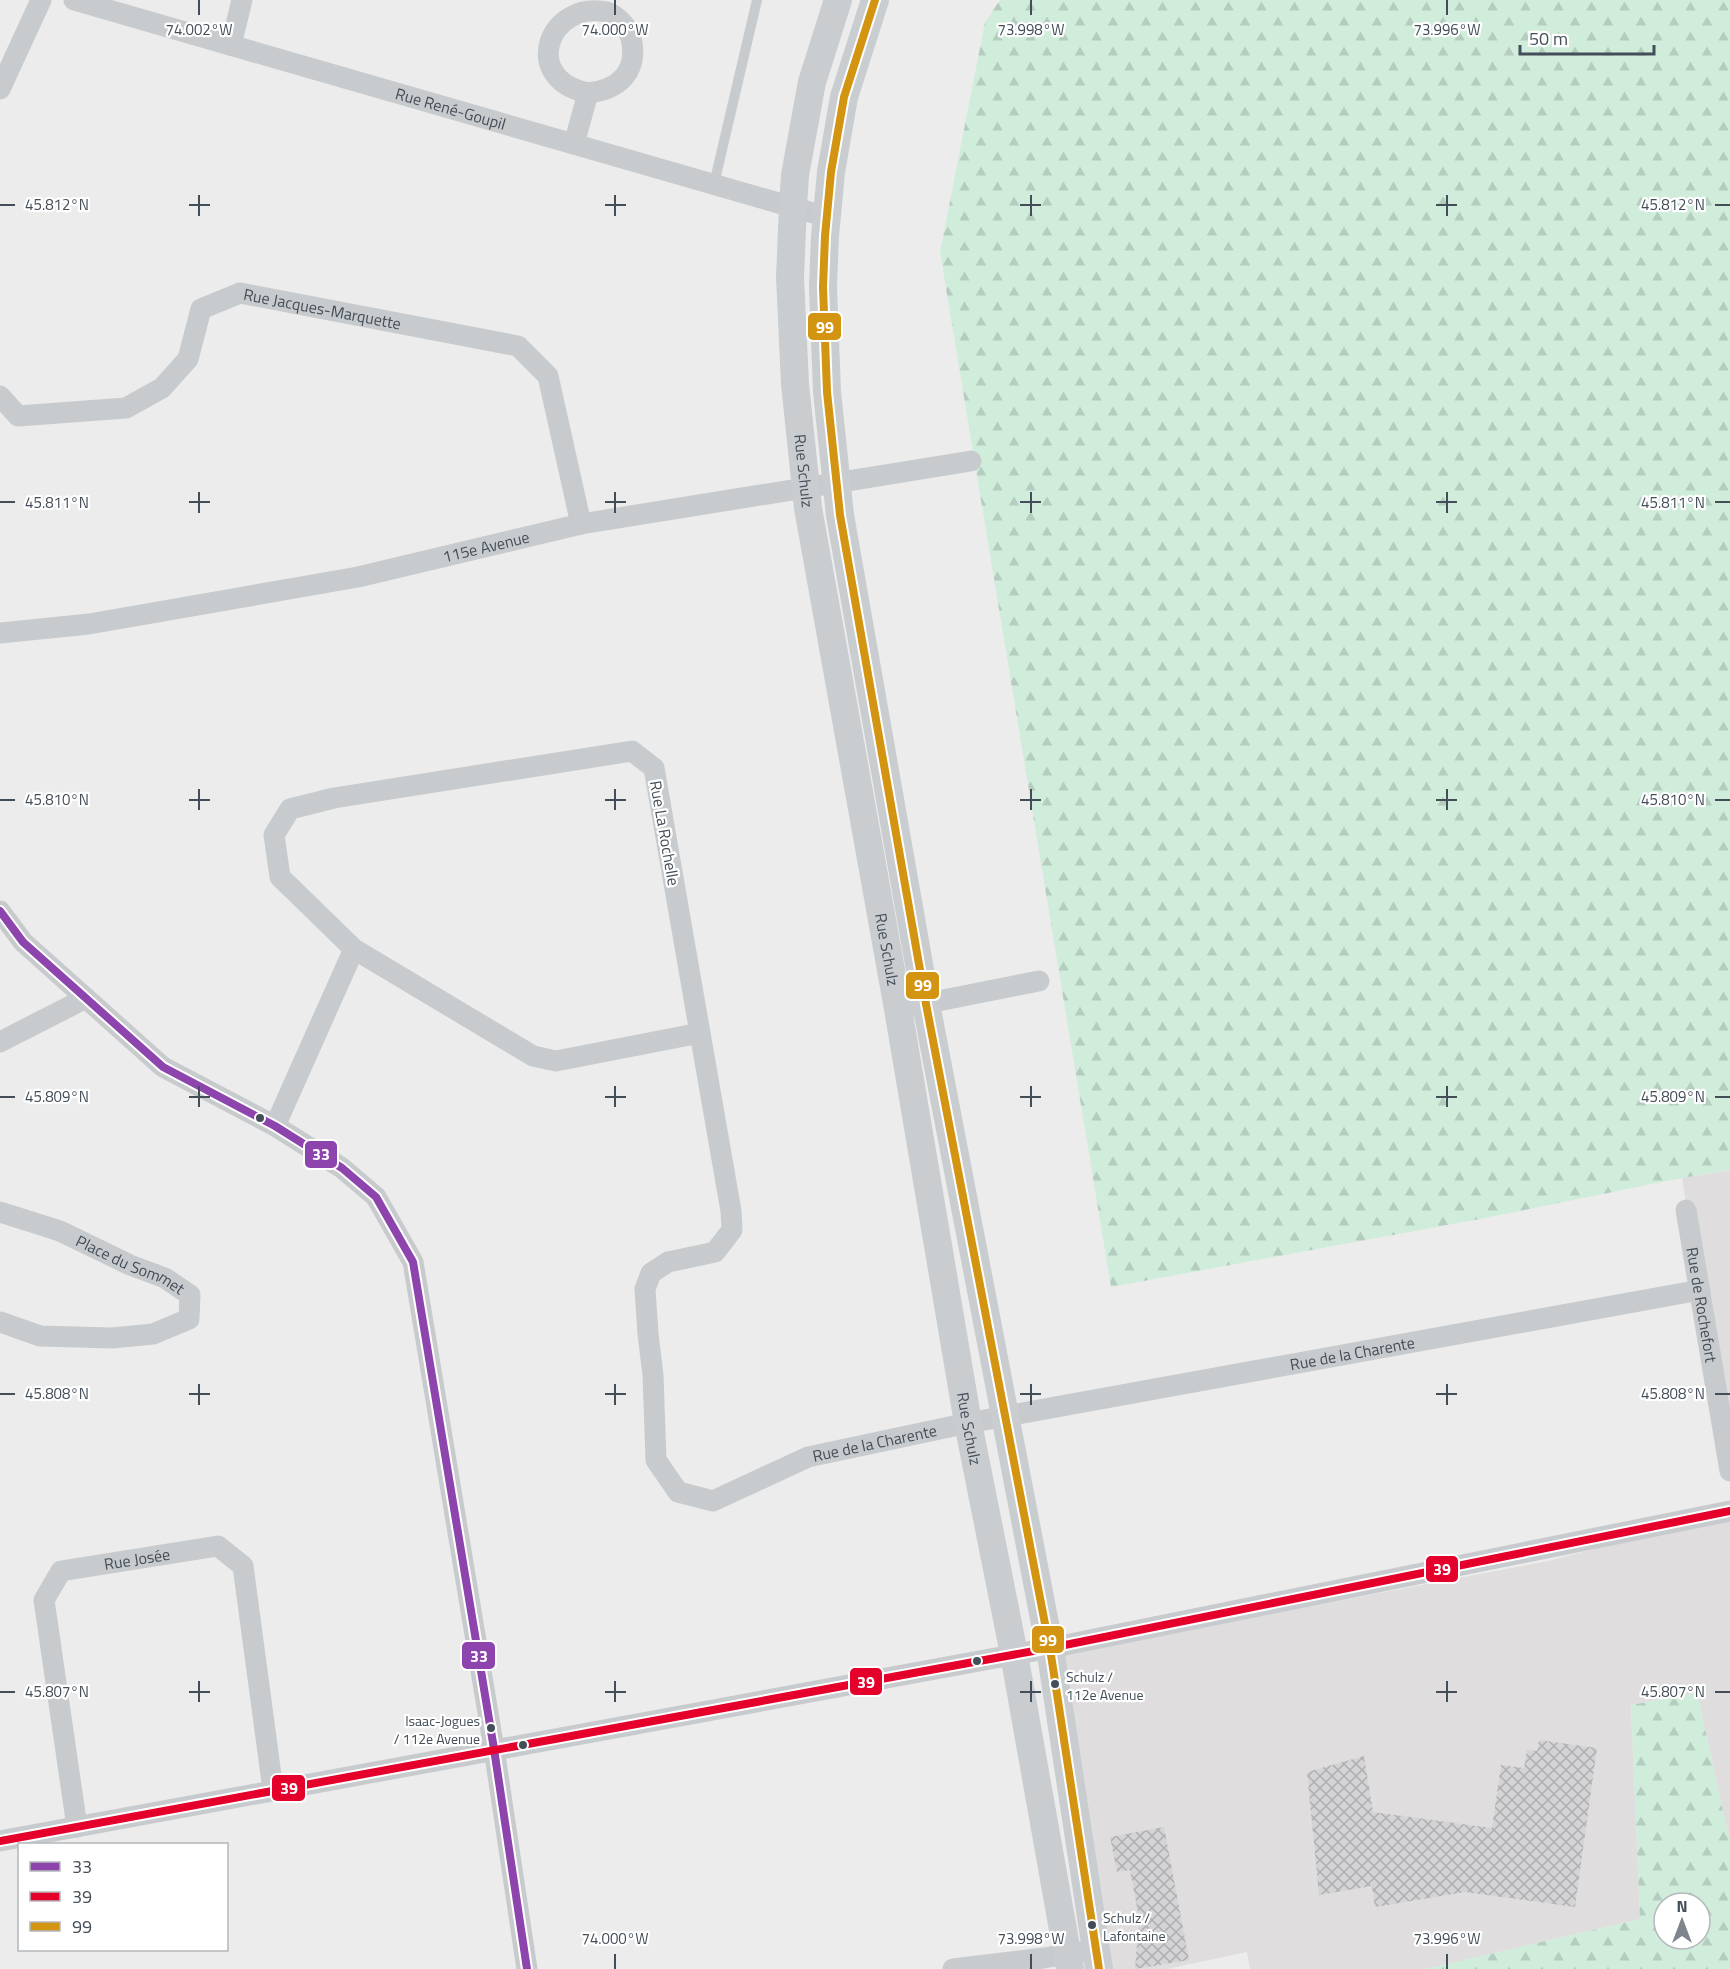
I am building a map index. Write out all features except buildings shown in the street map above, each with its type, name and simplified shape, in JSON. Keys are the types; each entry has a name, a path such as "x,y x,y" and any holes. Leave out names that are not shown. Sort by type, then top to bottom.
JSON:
{"street":[{"path":"0,89 41,0"},
{"name":"Rue René-Goupil","path":"74,0 827,217"},
{"path":"231,45 242,0"},
{"name":"Rue Schulz","path":"838,0 813,81 795,175 792,206 790,277 794,372 808,508 898,1009 968,1423 1014,1654 1069,1962"},
{"name":"Rue Schulz","path":"876,0 844,97 831,172 827,217 823,287 827,392 840,515 926,1004 1050,1648 1097,1959"},
{"path":"581,9 596,9 610,13 621,21 630,34 633,48 632,62 626,75 615,86 602,92 588,93 575,91 563,84 549,62 548,48 551,35 568,15 581,9"},
{"path":"574,144 588,93"},
{"name":"Rue Jacques-Marquette","path":"0,396 18,416 126,408 162,388 188,358 201,309 240,293 518,346 548,376 581,524"},
{"name":"115e Avenue","path":"0,633 89,624 358,577 581,524 971,461"},
{"name":"Rue La Rochelle","path":"632,751 654,768 700,1033 556,1061 533,1056 354,949 280,877 274,835 290,809 346,796 632,751"},
{"path":"0,912 23,942 163,1067 275,1126 342,1168 376,1197 413,1262 494,1749 525,1969"},
{"path":"275,1126 354,949"},
{"path":"898,1009 1039,981"},
{"path":"0,1042 86,998"},
{"name":"Rue de la Charente","path":"700,1033 731,1211 732,1230 715,1252 668,1262 651,1273 645,1289 653,1375 656,1460 678,1492 713,1501 808,1457 968,1423 1700,1290"},
{"name":"Rue de Rochefort","path":"1686,1210 1727,1429 1730,1471"},
{"name":"Place du Sommet","path":"0,1212 60,1231 130,1265 165,1278 190,1295 189,1319 153,1334 112,1338 40,1336 0,1322"},
{"path":"0,1841 1050,1648 1730,1511"},
{"name":"Rue Josée","path":"77,1827 44,1600 61,1571 218,1546 243,1566 273,1790"},
{"path":"1039,1799 1073,1795"},
{"path":"953,1969 1097,1959"}],"lane":[{"path":"714,184 758,0"}],"shaded area":[{"path":"1730,1170 1730,1471 1682,1178"},
{"path":"1730,1514 1730,1843 1697,1693 1631,1705 1640,1919 1426,1969 1250,1969 1247,1952 1167,1969 1107,1969 1057,1654 1548,1561"}],"green space":[{"path":"1000,0 1730,0 1730,1170 1111,1287 940,252 985,22"},
{"path":"1697,1693 1730,1843 1730,1969 1426,1969 1640,1919 1631,1705"}],"transit line":[{"name":"99","path":"875,0 844,97 831,172 825,236 823,287 827,392 840,515 926,1004 1051,1655 1099,1969"},
{"name":"33","path":"0,911 23,942 163,1067 275,1126 342,1168 376,1197 413,1262 494,1749 527,1969"},
{"name":"39","path":"0,1841 1050,1648 1730,1511"}],"place":[{"name":"Schulz / 112e Avenue","path":"1055,1684"},
{"name":"Isaac-Jogues / 112e Avenue","path":"491,1728"},
{"name":"Schulz / Lafontaine","path":"1092,1925"}]}
